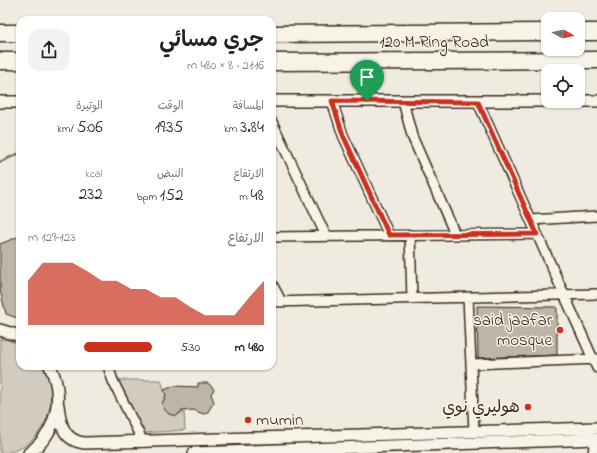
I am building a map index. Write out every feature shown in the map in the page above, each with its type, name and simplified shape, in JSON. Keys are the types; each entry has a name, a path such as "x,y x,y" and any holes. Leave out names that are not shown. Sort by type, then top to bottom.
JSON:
{"highway":[{"name":"120 M Ring Road","path":"276,34 541,32"},
{"path":"585,32 597,32"},
{"path":"0,33 16,33"},
{"name":"120 M Ring Road","path":"276,62 597,60"},
{"path":"0,61 16,61"}],"street":[{"path":"276,101 597,101"},
{"path":"332,101 343,135 389,235"},
{"path":"402,101 412,136 454,234"},
{"path":"0,102 16,102"},
{"path":"478,102 564,296 595,359 597,368"},
{"path":"276,130 326,236"},
{"path":"531,220 597,216"},
{"path":"276,237 410,234 537,234"},
{"path":"410,234 412,298"},
{"path":"277,301 564,296 597,294"},
{"path":"468,297 474,432"},
{"path":"0,325 0,330 16,335"},
{"path":"472,364 595,359"},
{"path":"52,370 57,384 60,423 63,431 78,448 143,442 597,428"},
{"path":"109,370 113,381 143,442"},
{"path":"29,453 46,436 54,421 58,405"},
{"path":"342,436 343,449"},
{"path":"194,453 343,449 378,450 596,439 593,453"}],"shaded area":[{"path":"0,339 16,343 16,370 44,370 49,380 51,393 47,418 34,439 13,451 0,453"},
{"path":"116,380 161,380 166,395 162,404 169,413 176,416 184,411 185,430 144,433"}],"building":[{"path":"16,238 16,318 6,314 0,290 0,244"},
{"path":"477,306 557,307 557,355 478,358"},
{"path":"198,383 208,383 214,389 211,394 214,402 207,413 203,414 194,410 182,411 176,416 169,414 165,410 162,404 166,395 164,390 174,386 198,387"}],"waterway":[{"path":"0,162 16,155"}],"place":[{"name":"said jaafar mosque","path":"560,330"},
{"name":"هوليري نوي","path":"528,407"},
{"name":"mumin","path":"248,420"}],"route":[{"path":"332,101 367,101 478,102 537,234 389,235 343,135 332,101"}]}
